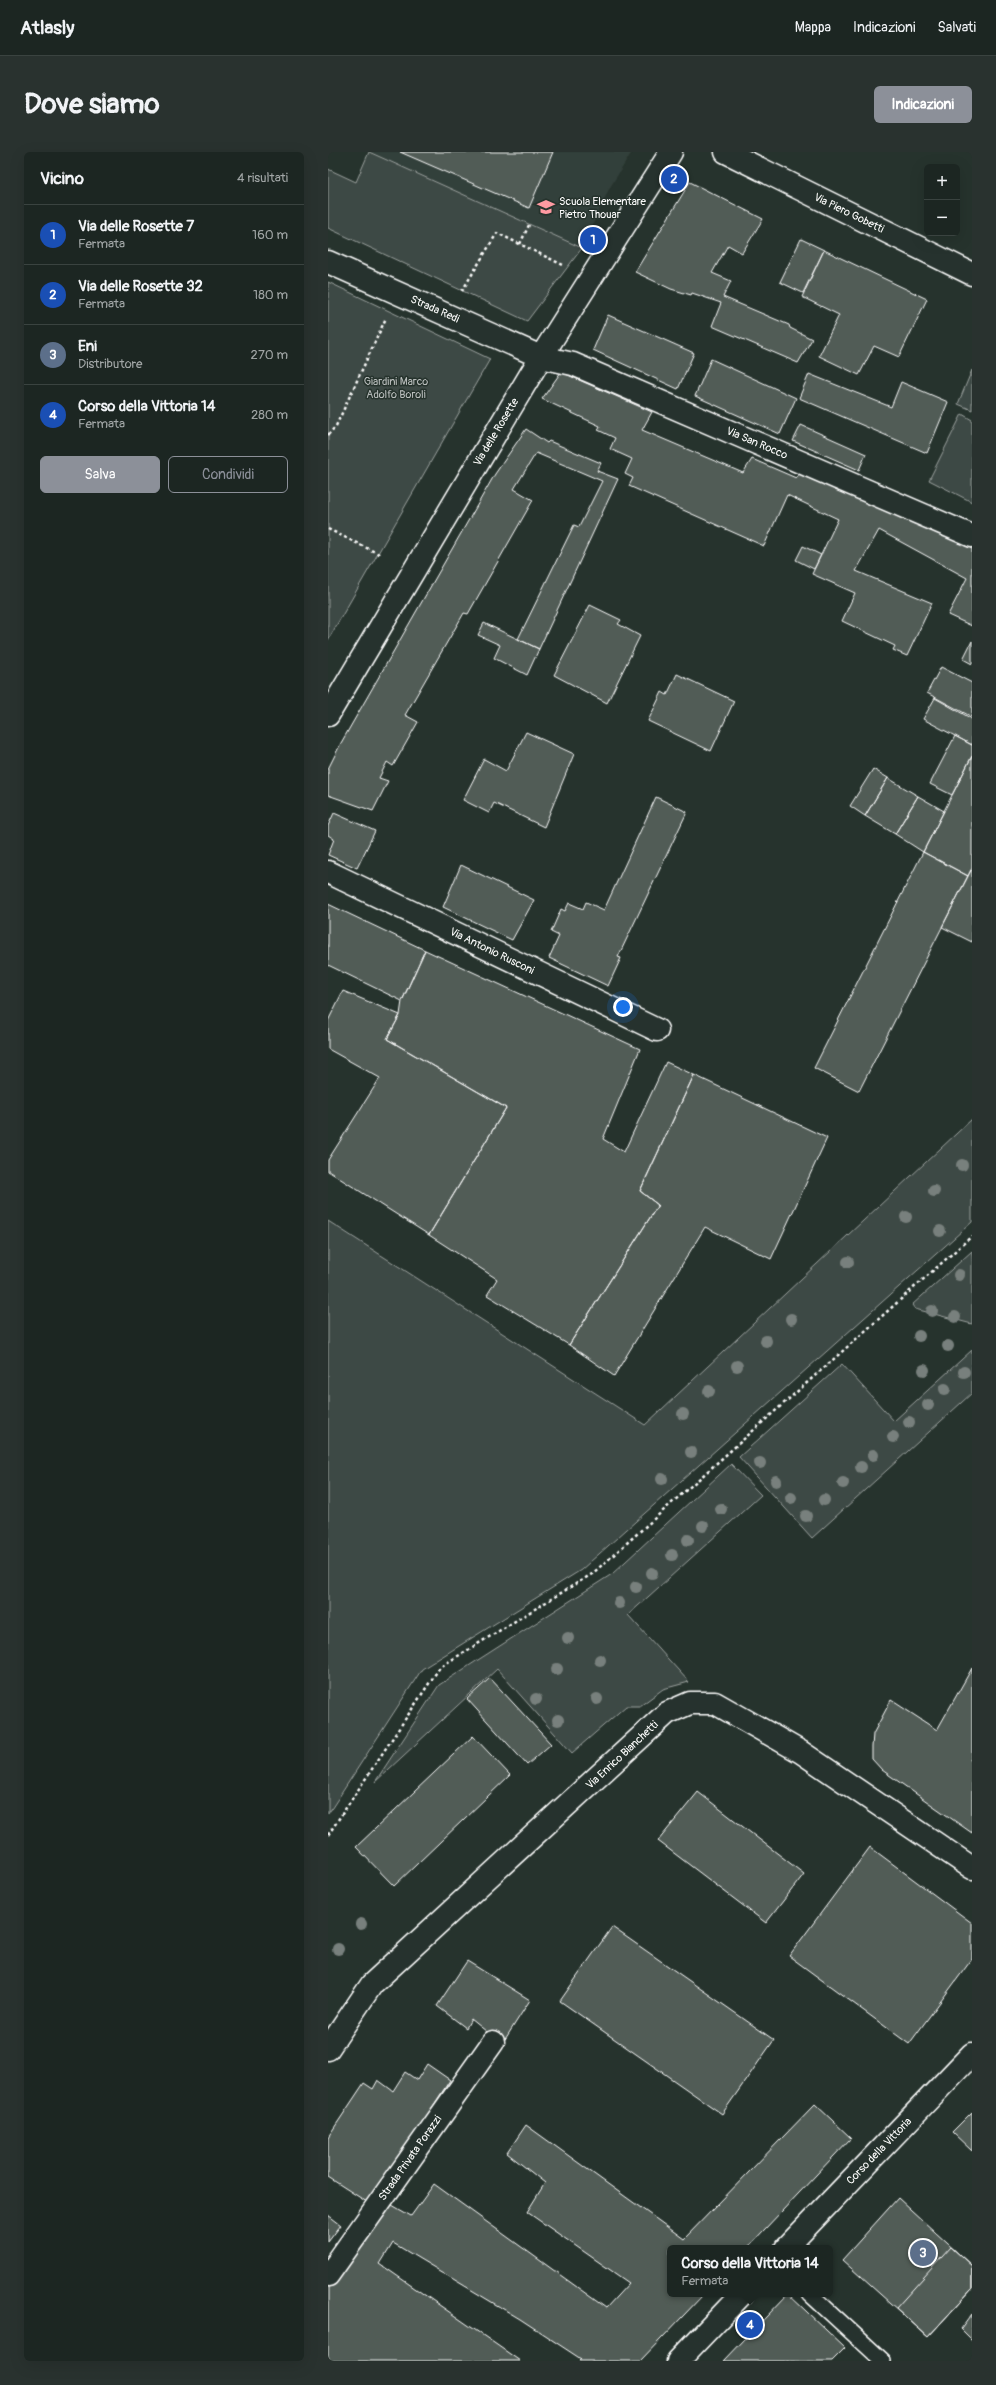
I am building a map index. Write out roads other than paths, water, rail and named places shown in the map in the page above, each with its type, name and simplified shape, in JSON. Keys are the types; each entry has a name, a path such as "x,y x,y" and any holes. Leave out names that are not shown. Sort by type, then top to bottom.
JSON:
{"street":[{"name":"Via delle Rosette","path":"328,715 541,357 671,152"},
{"name":"Via Piero Gobetti","path":"726,152 971,269"},
{"name":"Strada Redi","path":"328,262 541,357"},
{"name":"Via San Rocco","path":"541,357 573,364 972,536"},
{"name":"Via Antonio Rusconi","path":"328,872 657,1030"},
{"name":"Via Enrico Bianchetti","path":"328,2048 372,1984 667,1713 690,1702 715,1703 742,1717 801,1752 972,1868"},
{"name":"Strada Privata Porazzi","path":"328,2275 492,2042"},
{"name":"Corso della Vittoria","path":"789,2245 972,2054"},
{"path":"678,2361 739,2297"}],"lane":[{"path":"813,2297 883,2361"}],"place":[{"name":"Via delle Rosette 32","path":"674,179"},
{"name":"Scuola Elementare Pietro Thouar","path":"546,207"},
{"name":"Via delle Rosette 7","path":"593,240"},
{"name":"Eni","path":"923,2253"},
{"name":"Corso della Vittoria 14","path":"750,2325"}],"park label":[{"name":"Giardini Marco Adolfo Boroli","path":"396,387"}]}
